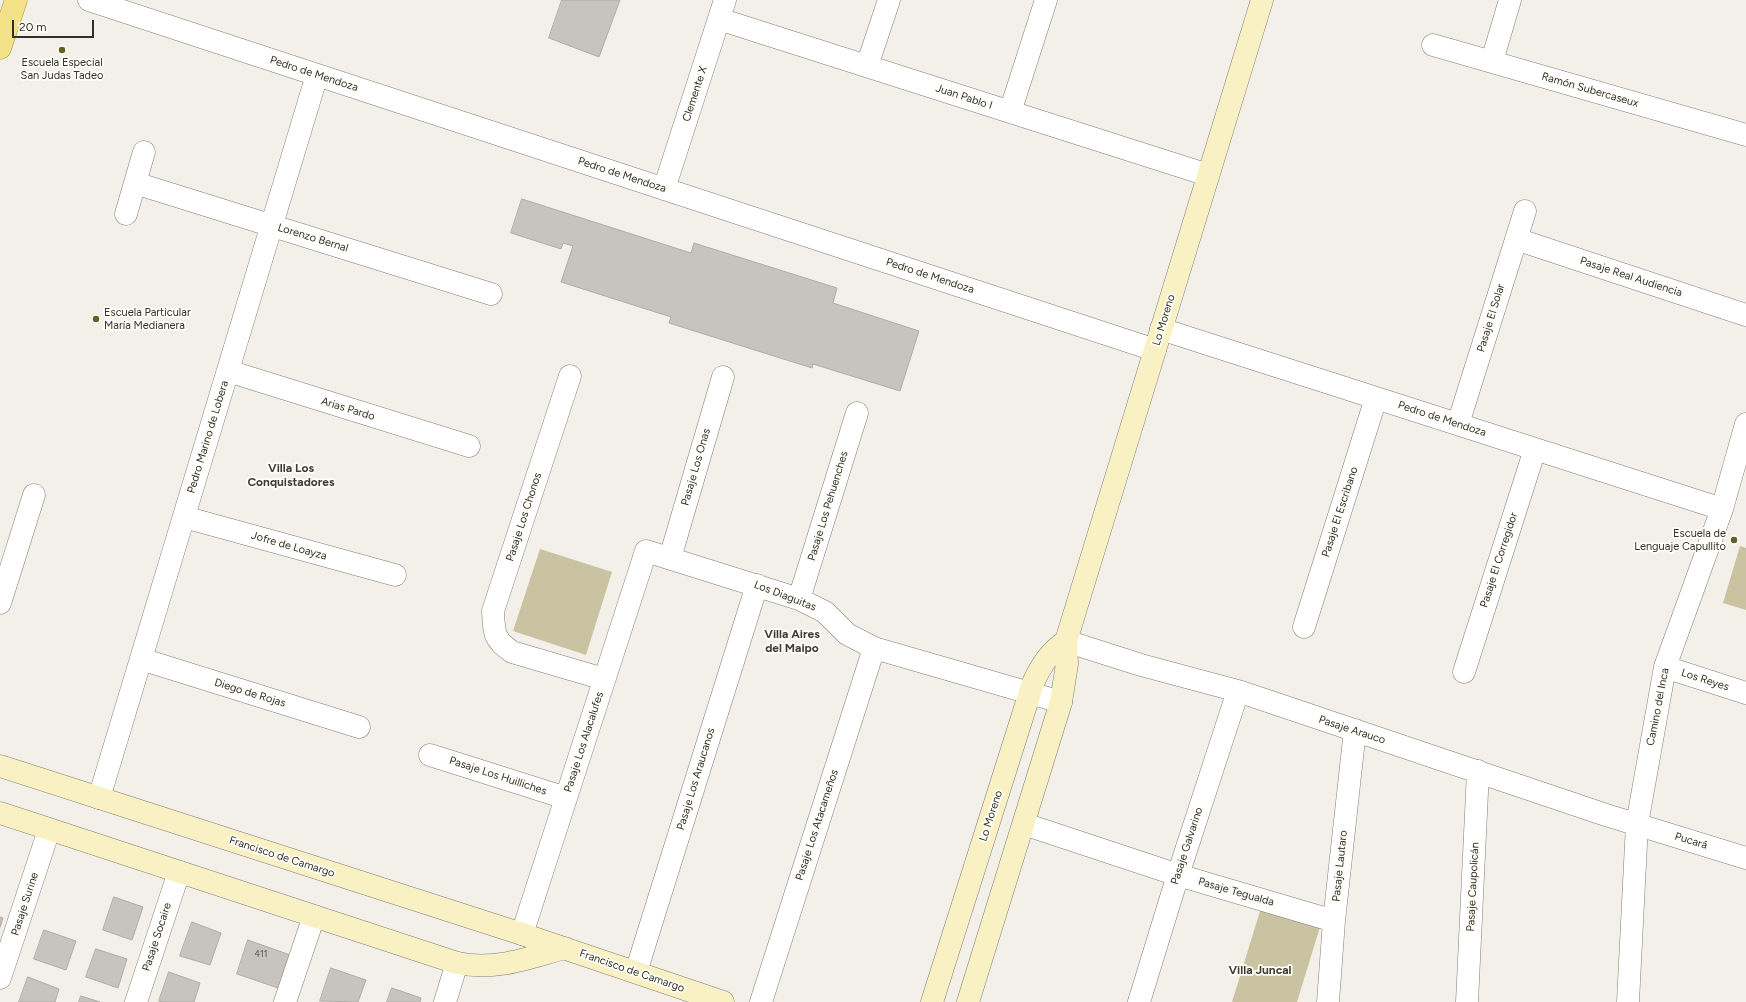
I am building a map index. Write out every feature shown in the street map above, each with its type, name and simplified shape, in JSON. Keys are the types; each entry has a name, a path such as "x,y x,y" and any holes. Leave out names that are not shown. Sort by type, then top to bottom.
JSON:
{"main road":[{"path":"0,48 16,0"}],"street":[{"name":"Pedro de Mendoza","path":"89,0 1155,350"},
{"path":"867,66 889,0"},
{"path":"1010,112 1046,0"},
{"name":"Lo Moreno","path":"968,1002 1061,702 1067,664 1066,641 1262,0"},
{"path":"1492,61 1510,0"},
{"name":"Juan Pablo I","path":"722,9 867,66 1208,175"},
{"name":"Clemente X","path":"664,189 722,9"},
{"name":"Ramón Subercaseux","path":"1433,45 1746,135"},
{"name":"Pedro Marino de Lobera","path":"99,798 317,75"},
{"path":"126,214 144,152"},
{"name":"Lorenzo Bernal","path":"135,182 491,294"},
{"name":"Pasaje El Solar","path":"1458,424 1525,211"},
{"name":"Pasaje Real Audiencia","path":"1516,239 1746,315"},
{"name":"Pedro de Mendoza","path":"1161,329 1722,509"},
{"name":"Arias Pardo","path":"228,371 469,446"},
{"name":"Pasaje Los Chonos","path":"570,376 493,610 494,630 500,644 512,652 604,679"},
{"name":"Pasaje Los Onas","path":"670,558 723,377"},
{"name":"Pasaje El Escribano","path":"1304,627 1376,398"},
{"name":"Pasaje Los Pehuenches","path":"799,599 857,412"},
{"name":"Camino del Inca","path":"1628,1002 1637,824 1665,667 1722,509 1746,424"},
{"name":"Pasaje El Corregidor","path":"1464,672 1535,449"},
{"path":"0,603 34,495"},
{"name":"Jofre de Loayza","path":"184,517 395,575"},
{"name":"Los Diaguitas","path":"646,551 799,599 825,612 848,634 874,648 1061,702"},
{"name":"Pasaje Los Alacalufes","path":"522,934 646,551"},
{"name":"Pasaje Los Araucanos","path":"636,972 757,585"},
{"name":"Lo Moreno","path":"932,1002 1030,693 1039,670 1046,658 1066,641"},
{"name":"Pasaje Arauco","path":"1066,641 1141,665 1238,691 1637,824"},
{"name":"Pasaje Los Atacameños","path":"761,1002 874,648"},
{"name":"Diego de Rojas","path":"141,659 359,727"},
{"name":"Los Reyes","path":"1665,667 1746,693"},
{"name":"Pasaje Galvarino","path":"1139,1002 1178,875 1238,691"},
{"name":"Pasaje Lautaro","path":"1328,1002 1334,921 1355,730"},
{"name":"Pasaje Los Huilliches","path":"430,755 566,798"},
{"name":"Francisco de Camargo","path":"0,766 565,948 723,1002"},
{"name":"Pasaje Caupolicán","path":"1467,1002 1478,771"},
{"name":"Francisco de Camargo","path":"0,813 458,963 474,966 501,965 565,948"},
{"name":"Pasaje Tegualda","path":"1024,824 1178,875 1334,921"},
{"name":"Pucará","path":"1637,824 1746,858"},
{"name":"Pasaje Surine","path":"0,978 49,830"},
{"name":"Pasaje Socaire","path":"136,1002 179,872"},
{"path":"285,1002 314,916"},
{"path":"445,1002 458,963"}],"shaded area":[{"path":"1740,546 1746,548 1746,610 1723,603"},
{"path":"540,549 612,572 586,655 513,631"},
{"path":"1261,908 1320,927 1297,1002 1232,1002"}],"building":[{"path":"562,0 620,0 599,57 549,38"},
{"path":"522,199 691,253 694,243 837,288 833,303 919,331 900,391 813,364 812,368 669,323 671,317 561,282 573,246 563,243 561,249 511,233"},
{"path":"114,897 143,907 132,940 103,930"},
{"path":"0,917 3,918 0,927"},
{"path":"192,922 221,933 210,965 180,956"},
{"path":"44,930 76,941 66,970 34,959"},
{"path":"248,940 293,956 281,989 237,974"},
{"path":"96,949 127,959 118,988 86,977"},
{"path":"331,968 366,980 358,1002 320,1001"},
{"path":"169,972 200,983 194,1002 159,1001"},
{"path":"28,977 59,989 55,1002 19,1002"},
{"path":"392,988 421,998 420,1002 387,1002"},
{"path":"81,996 100,1002 79,1002"}],"place":[{"name":"Escuela Especial San Judas Tadeo","path":"62,50"},
{"name":"Escuela Particular María Medianera","path":"96,319"},
{"name":"Escuela de Lenguaje Capullito","path":"1734,540"}],"district":[{"name":"Villa Los Conquistadores","path":"291,475"},
{"name":"Villa Aires del Maipo","path":"792,641"},
{"name":"Villa Juncal","path":"1260,970"}]}
